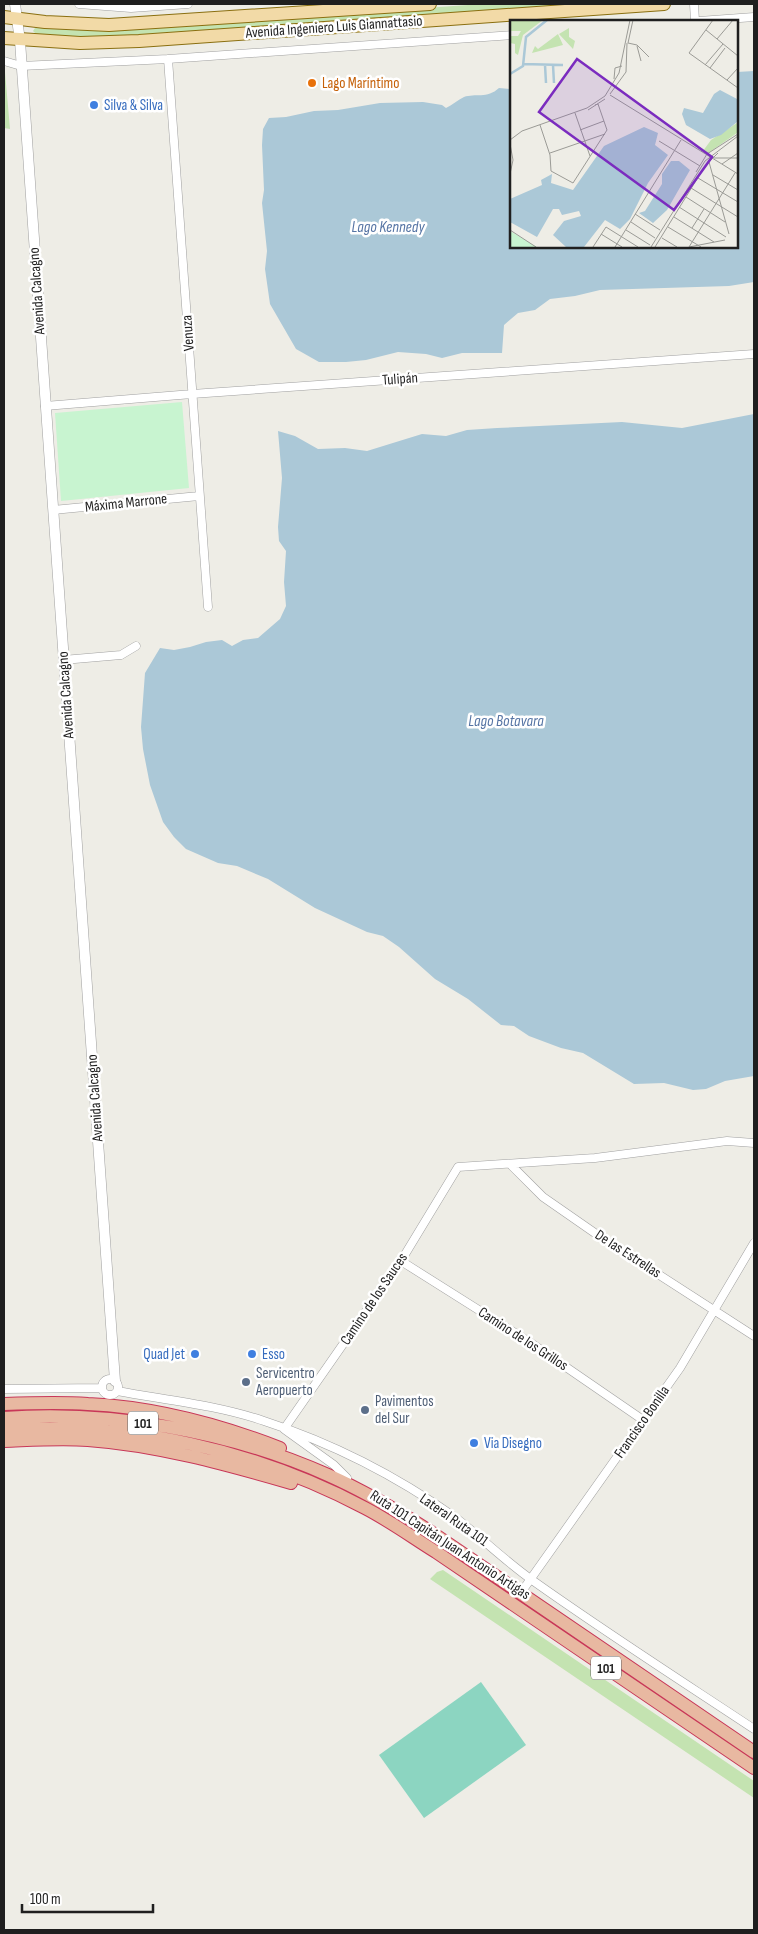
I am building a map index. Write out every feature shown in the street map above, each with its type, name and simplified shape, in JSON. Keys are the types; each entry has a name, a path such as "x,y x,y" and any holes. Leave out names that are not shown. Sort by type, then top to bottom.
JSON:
{"highway":[{"path":"4,1404 89,1404 120,1406 176,1415 219,1426 275,1446 347,1478 361,1491"},
{"name":"Ruta 101 Capitán Juan Antonio Artigas","path":"4,1418 104,1418 180,1429 238,1443 327,1475 391,1507 431,1532 754,1752"},
{"name":"Ruta 101 Capitán Juan Antonio Artigas","path":"4,1430 76,1430 136,1434 161,1438 233,1454 308,1482 365,1508 390,1522 754,1768"},
{"path":"4,1441 89,1440 129,1445 216,1462 292,1483 308,1482"}],"main road":[{"name":"Avenida Ingeniero Luis Giannattasio","path":"4,16 17,19 108,25 430,4"},
{"name":"Avenida Ingeniero Luis Giannattasio","path":"4,38 80,43 138,41 664,4"}],"street":[{"name":"Avenida Calcagno","path":"15,4 20,40 114,1380"},
{"name":"Avenida Calcagno","path":"17,19 21,4"},
{"path":"79,4 131,8 188,4"},
{"path":"694,4 695,20"},
{"path":"713,20 754,17"},
{"name":"Avenida Ingeniero Luis Giannattasio","path":"4,61 21,66 168,59 510,34"},
{"name":"Venuza","path":"168,59 208,608"},
{"name":"Tulipán","path":"46,406 754,354"},
{"name":"Máxima Marrone","path":"53,510 199,496"},
{"path":"63,660 121,655 136,646"},
{"path":"510,1164 595,1158 727,1141 754,1143"},
{"name":"Camino de los Sauces","path":"284,1428 401,1260 458,1167 510,1164"},
{"name":"De las Estrellas","path":"510,1164 543,1197 602,1238 754,1336"},
{"name":"Francisco Bonilla","path":"520,1594 690,1352 754,1244"},
{"name":"Camino de los Grillos","path":"401,1260 531,1343 643,1420"},
{"path":"4,1389 102,1388 104,1383 114,1380"},
{"name":"Lateral Ruta 101","path":"102,1388 106,1394 113,1395 114,1380 234,1412 284,1428 356,1459 425,1498 479,1536 530,1579 754,1730"},
{"path":"284,1428 334,1465 347,1478"}],"green space":[{"path":"482,4 597,4 109,37 38,36 33,31 39,27 110,30"},
{"path":"5,72 10,129 4,128"},
{"path":"182,402 189,488 61,501 55,413"},
{"path":"278,1462 347,1491 413,1526 754,1757 754,1761 426,1540 278,1464"},
{"path":"443,1570 754,1781 754,1798 430,1579 437,1572"},
{"path":"481,1682 526,1745 424,1818 379,1755"}],"water":[{"name":"Lago Kennedy","path":"754,71 754,282 729,286 600,290 550,299 535,310 518,313 504,325 502,353 462,353 442,358 426,354 398,352 366,360 319,362 296,349 270,304 265,269 267,251 262,203 264,190 263,129 269,118 380,103 423,102 442,105 446,108 464,97 486,95 499,88 510,89 510,248 738,248 738,72"},
{"name":"Lago Botavara","path":"754,414 754,1076 725,1081 706,1089 693,1090 664,1083 634,1084 583,1053 561,1048 529,1036 514,1026 501,1025 468,999 435,979 399,947 383,936 367,932 315,908 268,879 237,866 218,863 186,849 163,822 150,785 143,749 141,727 145,673 160,648 174,650 222,640 232,646 243,640 258,638 280,619 286,606 284,582 286,551 279,541 278,527 282,478 278,431 295,436 318,449 345,448 367,451 422,434 446,436 467,430 622,422 682,428"}],"place":[{"name":"Lago Maríntimo","path":"312,83"},
{"name":"Silva & Silva","path":"94,105"},
{"name":"Quad Jet","path":"195,1354"},
{"name":"Esso","path":"252,1354"},
{"name":"Servicentro Aeropuerto","path":"246,1382"},
{"name":"Pavimentos del Sur","path":"365,1410"},
{"name":"Via Disegno","path":"474,1443"}]}
